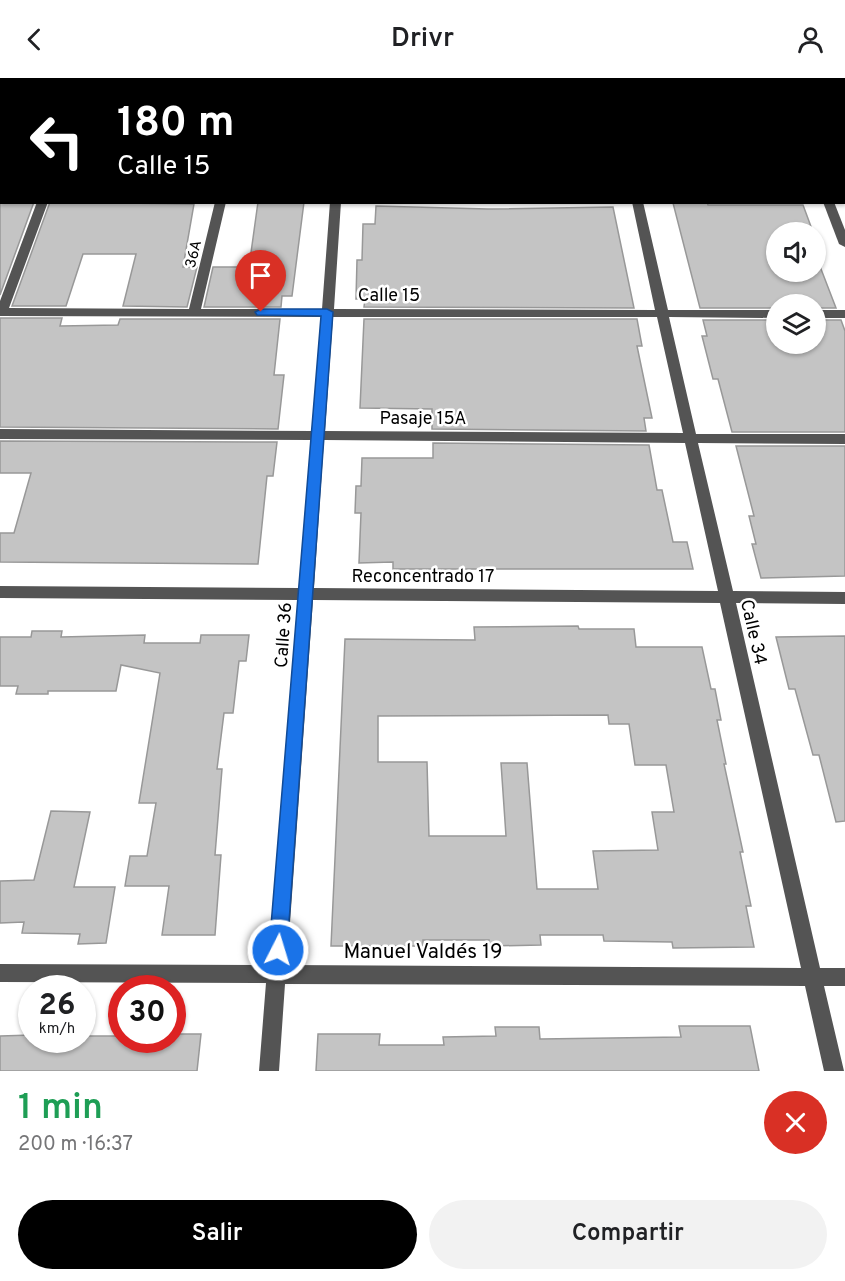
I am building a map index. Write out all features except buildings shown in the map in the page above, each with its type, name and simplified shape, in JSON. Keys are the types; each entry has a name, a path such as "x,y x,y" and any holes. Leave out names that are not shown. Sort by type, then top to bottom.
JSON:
{"street":[{"path":"1,312 42,204"},
{"name":"36A","path":"194,312 221,204"},
{"name":"Calle 36","path":"269,1071 336,204"},
{"name":"Calle 34","path":"638,204 834,1071"},
{"path":"829,204 845,244"},
{"name":"Calle 15","path":"1,312 766,314"},
{"path":"826,314 845,314"},
{"name":"Pasaje 15A","path":"0,434 845,439"},
{"name":"Reconcentrado 17","path":"0,591 727,598 845,597"},
{"name":"Manuel Valdés 19","path":"0,973 845,977"}],"route":[{"path":"261,312 327,312 278,950"}]}
